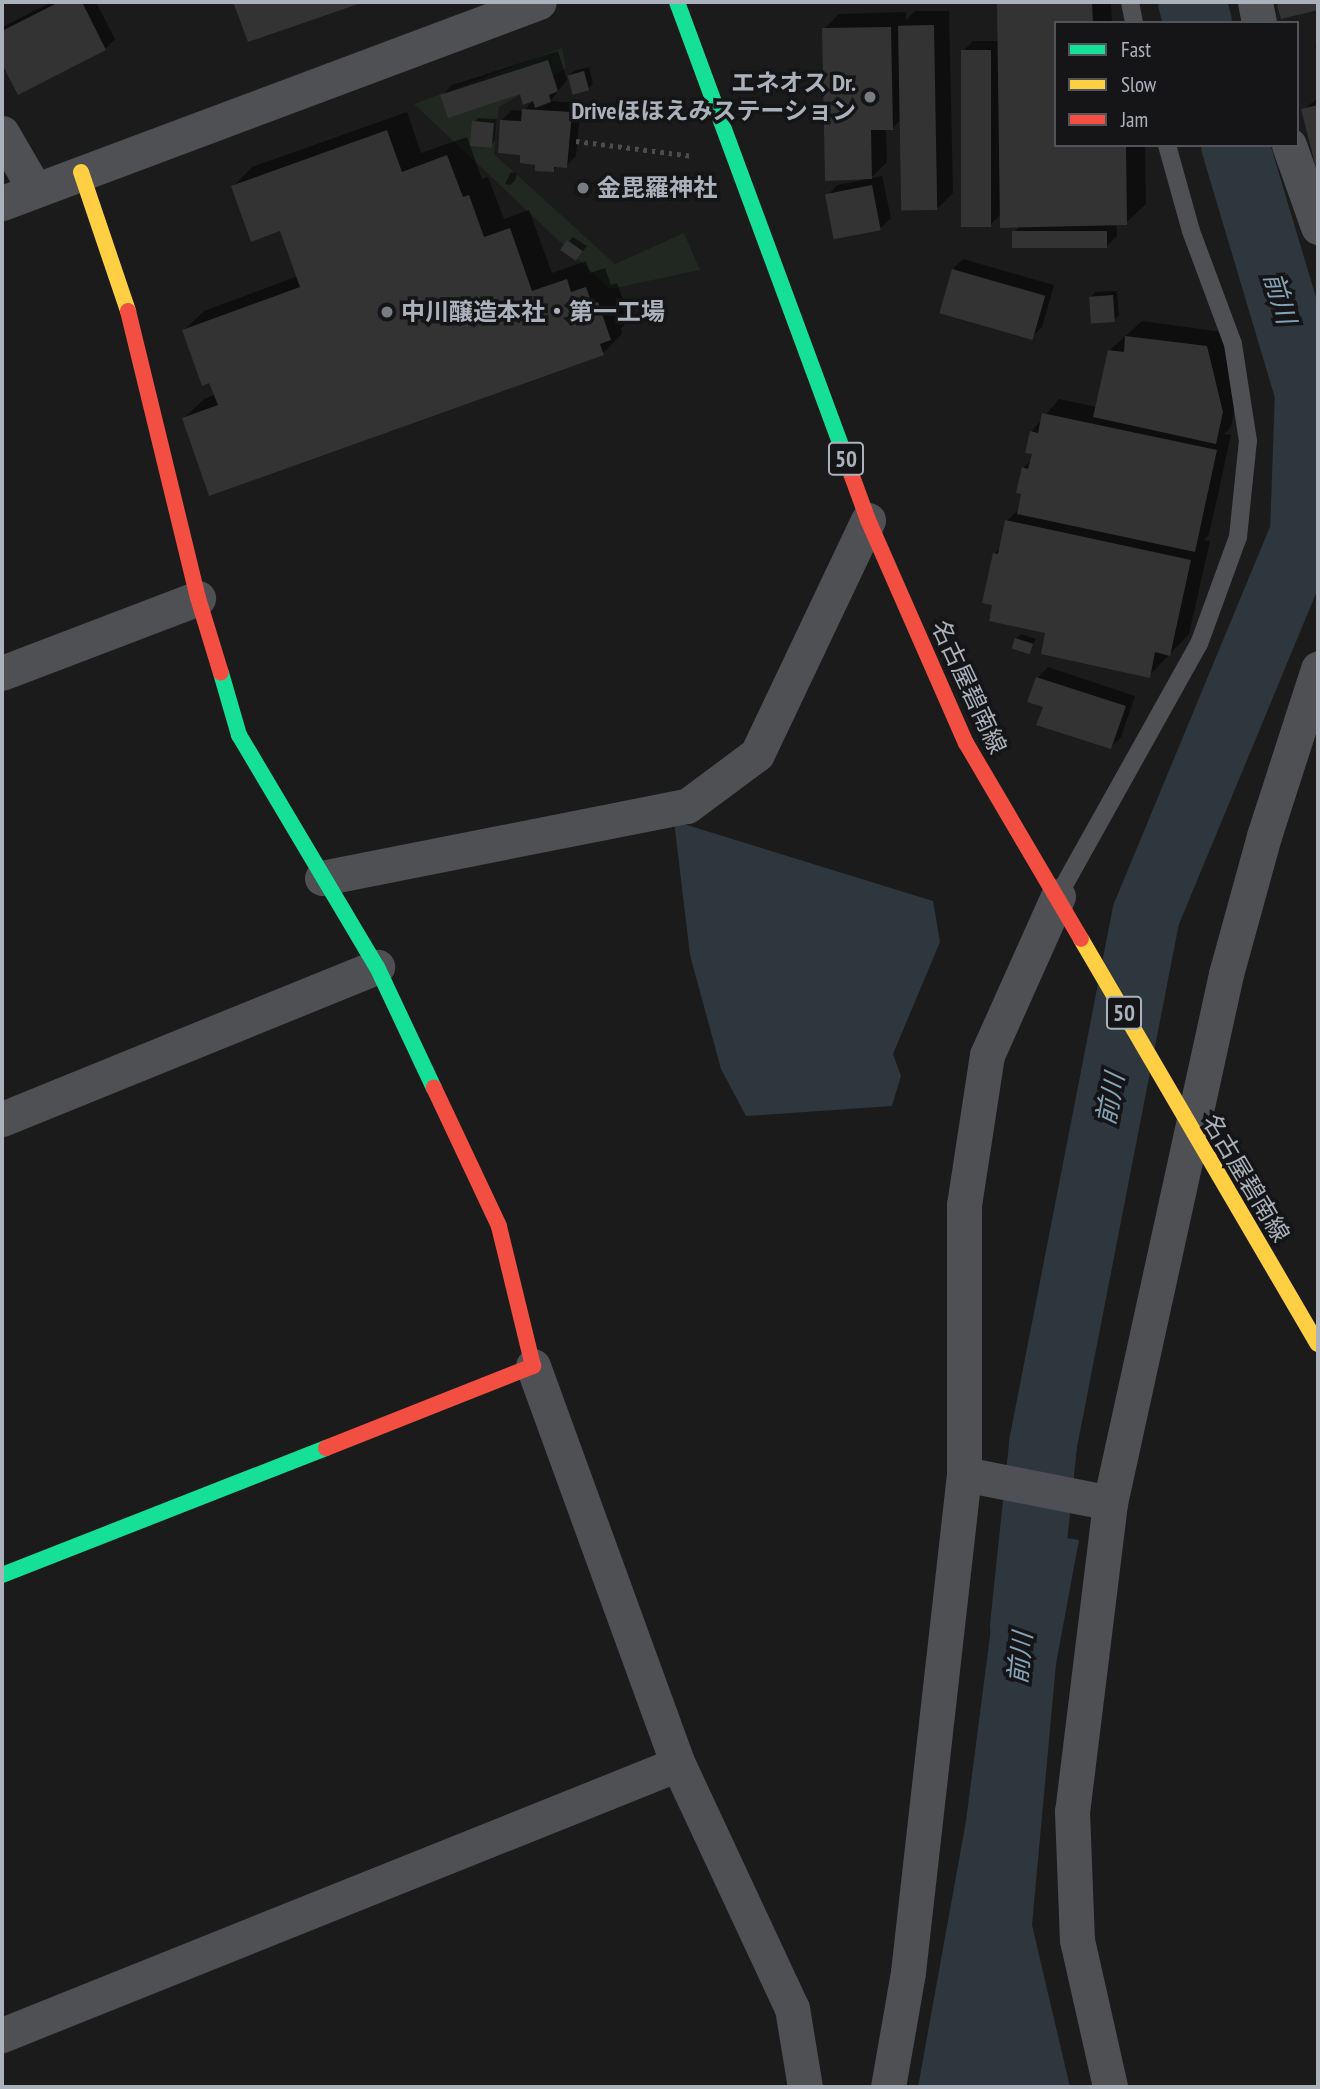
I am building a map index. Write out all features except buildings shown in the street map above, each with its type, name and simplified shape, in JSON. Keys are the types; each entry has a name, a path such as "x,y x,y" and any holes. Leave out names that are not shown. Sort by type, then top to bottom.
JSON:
{"street":[{"path":"2,203 539,2"},
{"name":"名古屋碧南線","path":"677,2 868,520 966,743 1318,1344"},
{"path":"1255,2 1259,21"},
{"path":"2,133 35,190"},
{"path":"1290,147 1318,227"},
{"path":"80,172 137,339 198,598 239,735 321,878 377,967 499,1226 533,1366 678,1764 792,2008 805,2087"},
{"path":"321,878 687,806 757,754 868,520"},
{"path":"2,673 198,598"},
{"path":"1110,2087 1077,1940 1072,1811 1108,1502 1230,962 1264,836 1318,669"},
{"path":"888,2087 908,1972 966,1474 964,1205 987,1055 1058,896"},
{"path":"2,1119 377,967"},
{"path":"2,1575 533,1366"},
{"path":"966,1474 1108,1502"},
{"path":"2,2035 678,1764"}],"lane":[{"path":"1130,2 1134,21"},
{"path":"1058,896 1199,644 1238,537 1248,441 1233,344 1191,231 1168,147"}],"path":[{"path":"576,141 736,161"}],"shaded area":[{"path":"562,48 566,68 499,107 494,154 615,264 684,233 700,270 610,289 414,104"}],"water":[{"path":"674,821 933,901 940,942 893,1054 901,1076 892,1106 746,1116 721,1069 690,955"},
{"path":"1004,1528 1079,1540 1056,1664 1032,1925 1070,2087 918,2087 966,1821"}],"waterway":[{"name":"前川","path":"1192,2 1197,21"},
{"name":"前川","path":"1024,1626 1043,1444 1146,915 1304,534 1309,393 1236,147"}],"traffic: fast":[{"path":"677,2 849,468"},
{"path":"221,673 239,735 377,967 434,1088"},
{"path":"2,1575 326,1448"}],"traffic: slow":[{"path":"81,172 128,311"},
{"path":"1081,939 1318,1344"}],"traffic: jam":[{"path":"128,311 198,598 221,673"},
{"path":"849,468 868,520 966,743 1081,939"},
{"path":"326,1448 533,1366 499,1226 434,1088"}],"place":[{"name":"エネオス Dr. Driveほほえみステーション","path":"870,97"},
{"name":"金毘羅神社","path":"583,188"},
{"name":"中川醸造本社・第一工場","path":"387,312"}]}
